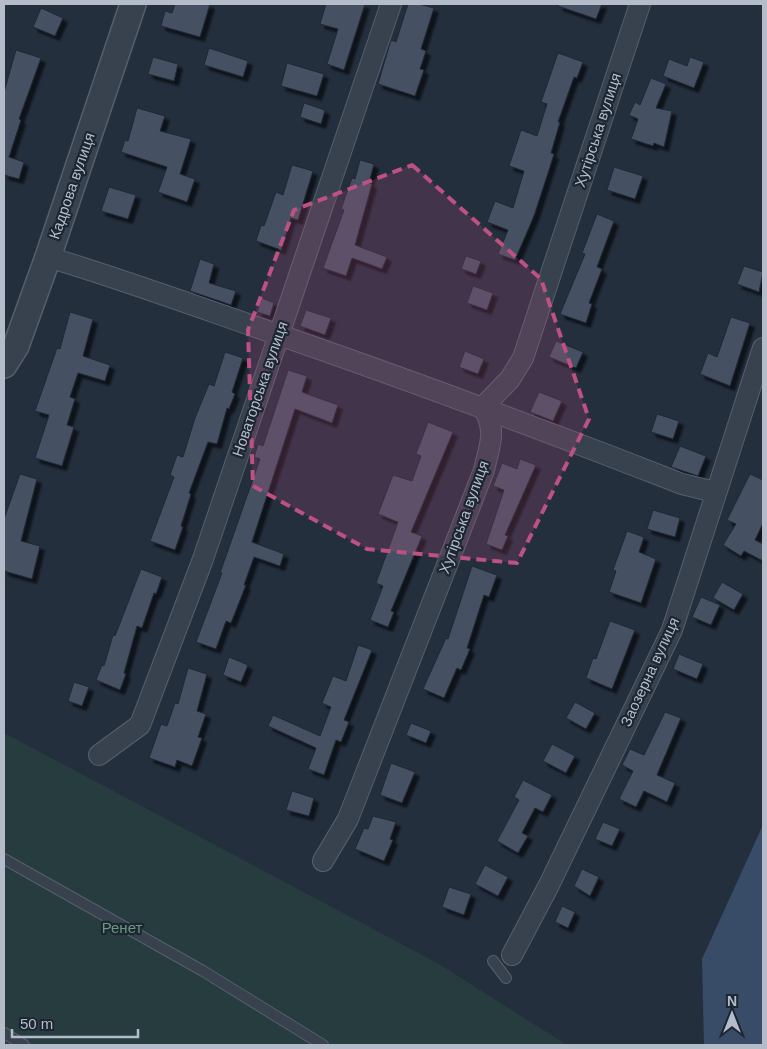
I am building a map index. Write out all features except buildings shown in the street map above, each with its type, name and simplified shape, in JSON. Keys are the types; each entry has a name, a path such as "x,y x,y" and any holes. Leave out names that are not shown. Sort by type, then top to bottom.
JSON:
{"street":[{"name":"Кадрова вулиця","path":"4,366 16,346 48,257 133,4"},
{"name":"Новаторська вулиця","path":"99,755 140,725 203,559 391,4"},
{"name":"Хутірська вулиця","path":"323,861 348,819 484,470 492,435 491,420 483,407 510,379 522,358 640,4"},
{"path":"48,257 107,274 279,334 483,407 682,484 715,492"},
{"name":"Заозерна вулиця","path":"512,955 550,885 672,630 763,348"}],"lane":[{"path":"4,859 203,971 324,1045"},
{"path":"493,960 506,978"},
{"path":"4,1033 24,1045"}],"highlighted area":[{"path":"412,165 541,279 589,419 517,563 367,549 253,486 248,330 294,210"}],"green space":[{"name":"Ренет","path":"4,733 439,964 567,1045 4,1045"}],"water":[{"path":"763,825 763,1045 704,1045 702,959"}]}
